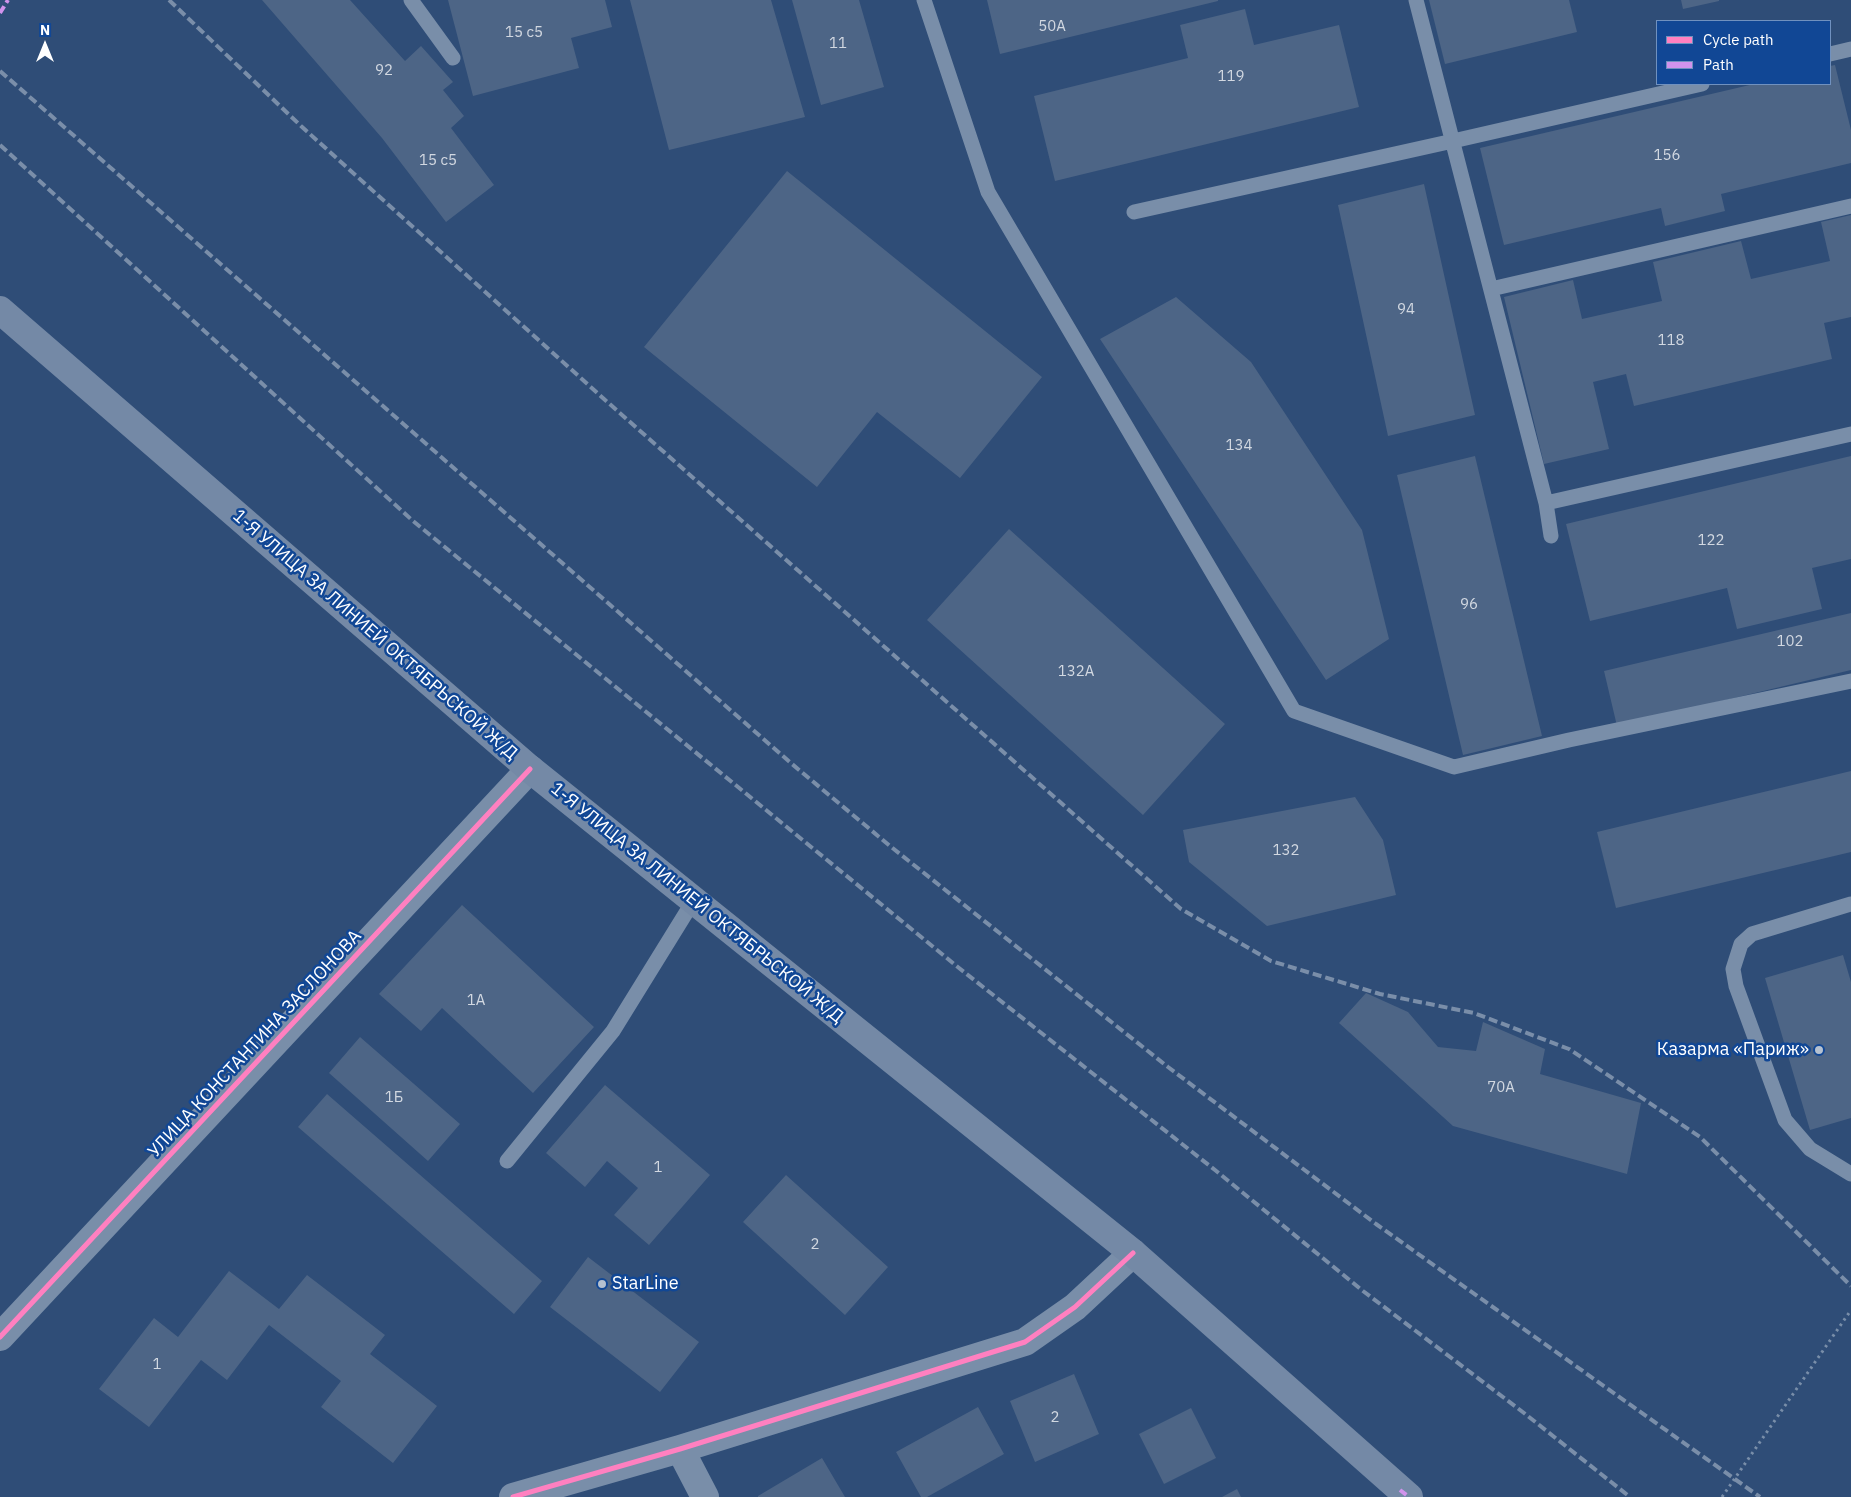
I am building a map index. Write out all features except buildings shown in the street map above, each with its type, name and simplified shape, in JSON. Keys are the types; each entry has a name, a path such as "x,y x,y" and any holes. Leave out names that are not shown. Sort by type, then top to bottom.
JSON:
{"main road":[{"name":"1-Я УЛИЦА ЗА ЛИНИЕЙ ОКТЯБРЬСКОЙ Ж/Д","path":"0,310 530,769 1133,1253 1397,1495"}],"street":[{"name":"УЛИЦА КОНСТАНТИНА ЗАСЛОНОВА","path":"0,1337 530,769"},
{"path":"513,1497 680,1449 1025,1342 1075,1307 1133,1253"},
{"path":"680,1449 705,1497"}],"lane":[{"path":"410,0 453,58"},
{"path":"924,0 988,192 1294,711 1454,767 1569,740 1851,682"},
{"path":"1416,0 1546,503 1551,536"},
{"path":"1831,54 1851,49"},
{"path":"1134,212 1453,142 1698,85"},
{"path":"1491,289 1851,206"},
{"path":"1546,503 1851,434"},
{"path":"508,1161 613,1031 694,900"},
{"path":"1851,904 1752,934 1741,944 1733,969 1736,986 1785,1120 1810,1149 1851,1174"}],"path":[{"path":"1722,1497 1851,1310"}],"railway":[{"path":"169,0 301,126 604,399 1181,909 1271,961 1380,994 1474,1013 1569,1049 1700,1137 1851,1286"},
{"path":"0,71 792,764 890,846 1168,1067 1376,1224 1760,1497"},
{"path":"0,145 413,521 959,968 1215,1170 1363,1291 1524,1413 1630,1497"}],"marked path":[{"path":"0,13 8,0"},
{"path":"1400,1490 1409,1497"}],"cycle path":[{"path":"0,1337 530,769"},
{"path":"513,1497 680,1449 1025,1342 1075,1307 1133,1253"}],"place":[{"name":"Казарма «Париж»","path":"1819,1050"},
{"name":"StarLine","path":"602,1284"}]}
